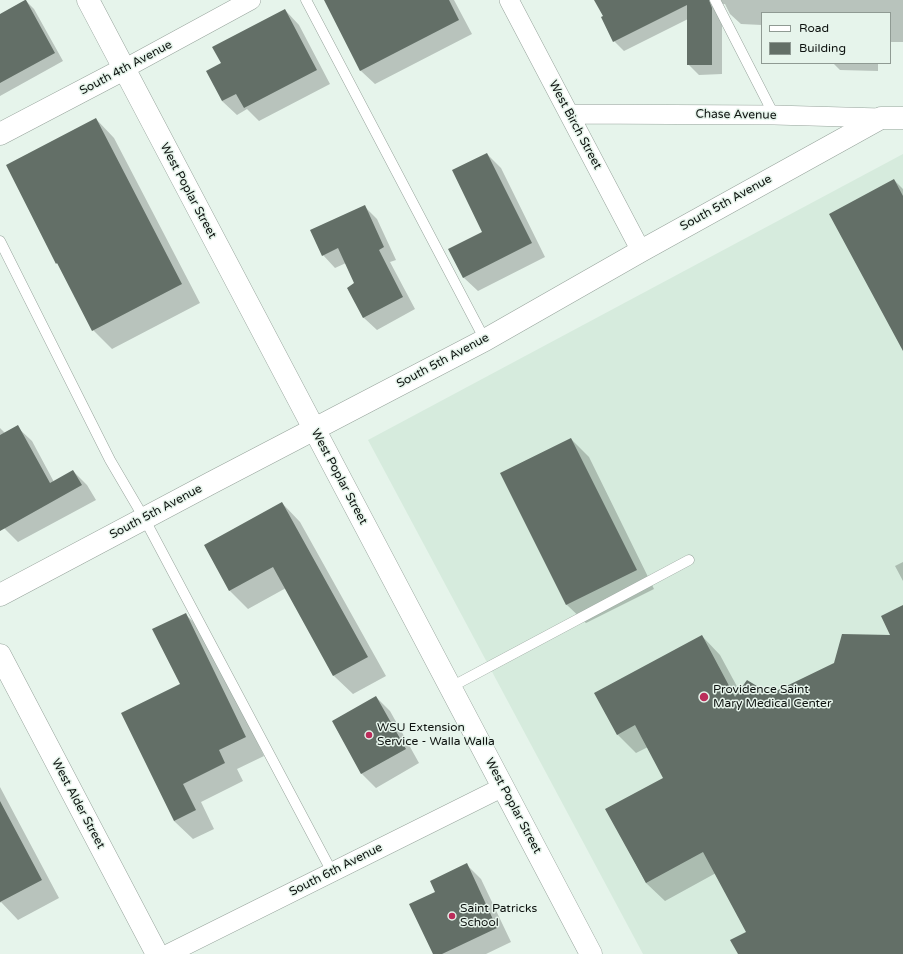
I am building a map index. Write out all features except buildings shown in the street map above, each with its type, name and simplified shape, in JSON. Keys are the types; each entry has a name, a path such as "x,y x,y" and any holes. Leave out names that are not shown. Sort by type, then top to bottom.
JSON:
{"main road":[{"name":"West Poplar Street","path":"88,0 591,954"},
{"name":"South 4th Avenue","path":"0,134 124,69"},
{"name":"South 5th Avenue","path":"0,595 484,340 881,118"},
{"name":"Chase Avenue","path":"881,118 903,118"},
{"name":"West Alder Street","path":"0,655 157,954"}],"street":[{"name":"South 4th Avenue","path":"124,69 251,0"},
{"name":"West Birch Street","path":"509,0 641,251"},
{"name":"Chase Avenue","path":"569,114 774,115 881,118"},
{"name":"South 6th Avenue","path":"168,954 503,787"}],"lane":[{"path":"306,0 484,340"},
{"path":"715,0 774,115"},
{"path":"0,241 110,460 144,518 332,872"},
{"path":"451,687 689,560"}],"shaded area":[{"name":"Providence Saint Mary Medical Center","path":"903,154 903,954 643,954 368,440"}],"place":[{"name":"Providence Saint Mary Medical Center","path":"704,697"},
{"name":"WSU Extension Service - Walla Walla","path":"369,735"},
{"name":"Saint Patricks School","path":"452,916"}]}
